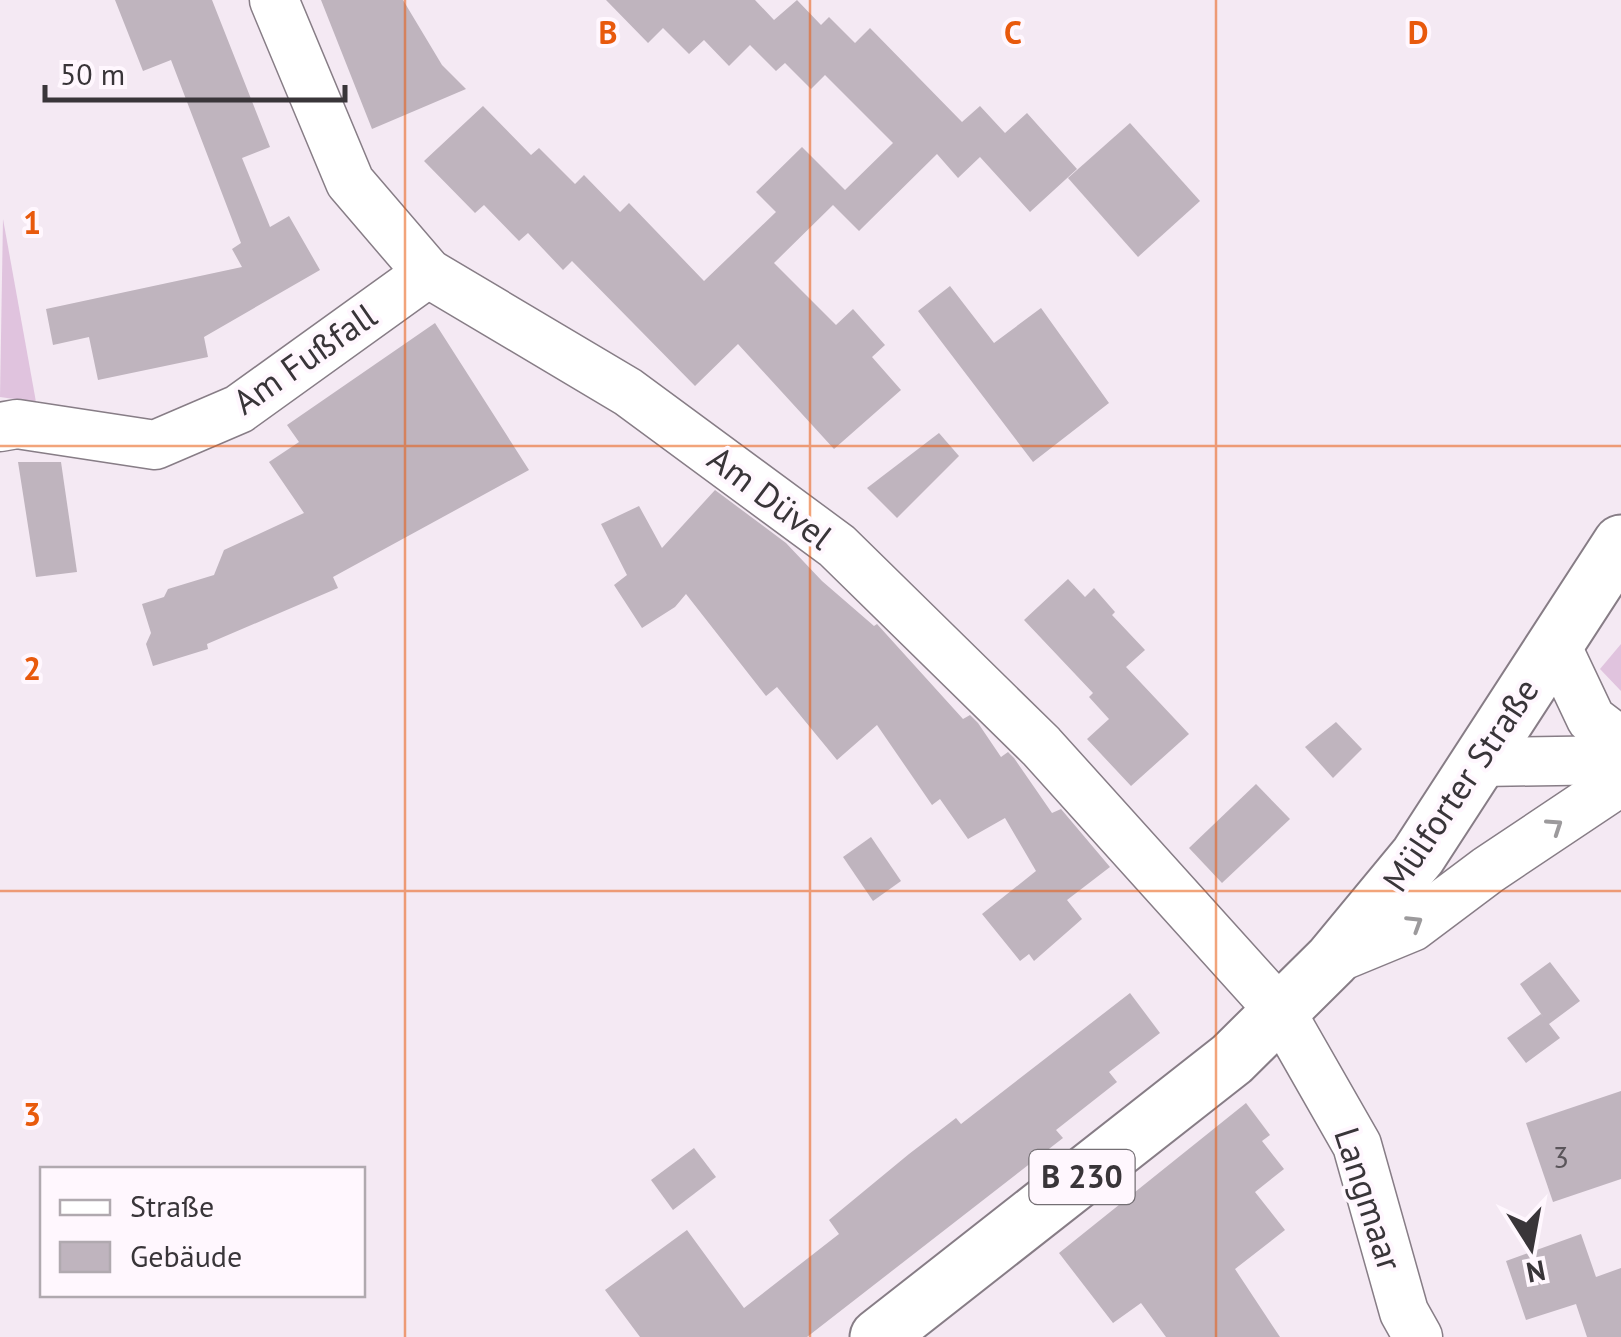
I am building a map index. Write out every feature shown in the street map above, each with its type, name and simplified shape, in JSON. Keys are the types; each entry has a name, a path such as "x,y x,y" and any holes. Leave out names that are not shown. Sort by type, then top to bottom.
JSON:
{"main road":[{"name":"Mülforter Straße","path":"1282,1012 1332,960 1418,856 1621,543"},
{"name":"B 230","path":"878,1337 1232,1059 1282,1012"}],"street":[{"name":"Am Düvel","path":"274,0 350,182 428,273 628,392 837,546 1041,746 1282,1012"},
{"name":"Am Fußfall","path":"0,428 17,424 155,445 239,409 428,273"},
{"path":"1556,645 1591,718 1621,742"},
{"path":"1482,762 1621,760"},
{"path":"1332,960 1412,927 1621,781"},
{"name":"Langmaar","path":"1282,1012 1357,1145 1404,1312 1418,1337"}],"shaded area":[{"path":"3,219 36,402 0,397"},
{"path":"1621,644 1621,691 1600,669"}],"building":[{"path":"115,0 212,0 270,147 242,158 270,227 289,216 320,270 204,337 208,357 98,380 89,337 53,345 46,309 242,267 232,249 241,243 171,60 143,71"},
{"path":"321,0 403,0 442,65 466,89 372,129"},
{"path":"606,0 755,0 774,20 797,0 821,25 829,17 855,43 870,28 962,122 980,106 1005,133 1027,113 1077,169 1030,212 980,157 958,178 937,154 859,231 833,205 774,263 836,325 853,309 885,345 872,357 901,390 834,449 738,344 695,386 572,261 563,270 528,233 519,241 484,205 475,213 424,161 483,106 531,155 539,148 575,184 584,175 620,212 629,203 704,281 776,212 756,192 802,147 845,190 893,143 825,75 811,89 785,63 776,71 750,45 729,66 704,40 689,54 663,28 648,43"},
{"path":"1130,123 1200,201 1138,257 1068,178"},
{"path":"950,286 994,343 1041,308 1109,403 1033,462 918,311"},
{"path":"435,323 529,470 333,577 338,588 207,644 208,649 153,666 146,644 151,633 142,604 164,597 168,589 214,575 224,550 304,513 269,462 299,442 287,425"},
{"path":"939,433 959,456 897,518 867,488"},
{"path":"18,462 61,462 77,572 36,577"},
{"path":"715,490 786,543 822,581 874,626 877,624 963,719 970,715 978,723 1001,757 1008,752 1014,758 1052,813 1061,809 1110,867 1067,900 1082,919 1034,961 1029,954 1020,961 982,914 1036,871 1005,818 968,839 940,799 932,805 877,725 837,760 777,687 766,696 686,594 675,607 642,628 614,585 627,575 601,524 639,506 662,548"},
{"path":"1068,579 1085,597 1094,588 1115,612 1112,615 1145,650 1126,667 1189,734 1131,786 1087,739 1109,719 1089,697 1093,693 1024,620"},
{"path":"1336,722 1362,749 1333,778 1305,747"},
{"path":"1256,784 1290,819 1222,883 1189,848"},
{"path":"871,837 901,881 873,901 843,857"},
{"path":"1550,962 1580,1001 1549,1024 1560,1038 1526,1063 1507,1038 1541,1014 1544,1018 1520,984"},
{"path":"1130,993 1160,1033 1109,1072 1117,1082 1056,1130 1063,1138 807,1337 640,1337 605,1290 687,1230 744,1308 839,1234 829,1220 909,1154 956,1118 961,1124"},
{"path":"1621,1091 1621,1179 1553,1202 1526,1123"},
{"path":"1246,1103 1270,1135 1262,1141 1284,1169 1255,1192 1285,1230 1235,1269 1280,1337 1166,1337 1141,1303 1113,1323 1059,1253"},
{"path":"694,1148 716,1177 673,1210 651,1180"},
{"path":"1581,1234 1596,1277 1621,1268 1621,1337 1587,1337 1576,1304 1526,1320 1506,1261"}]}
